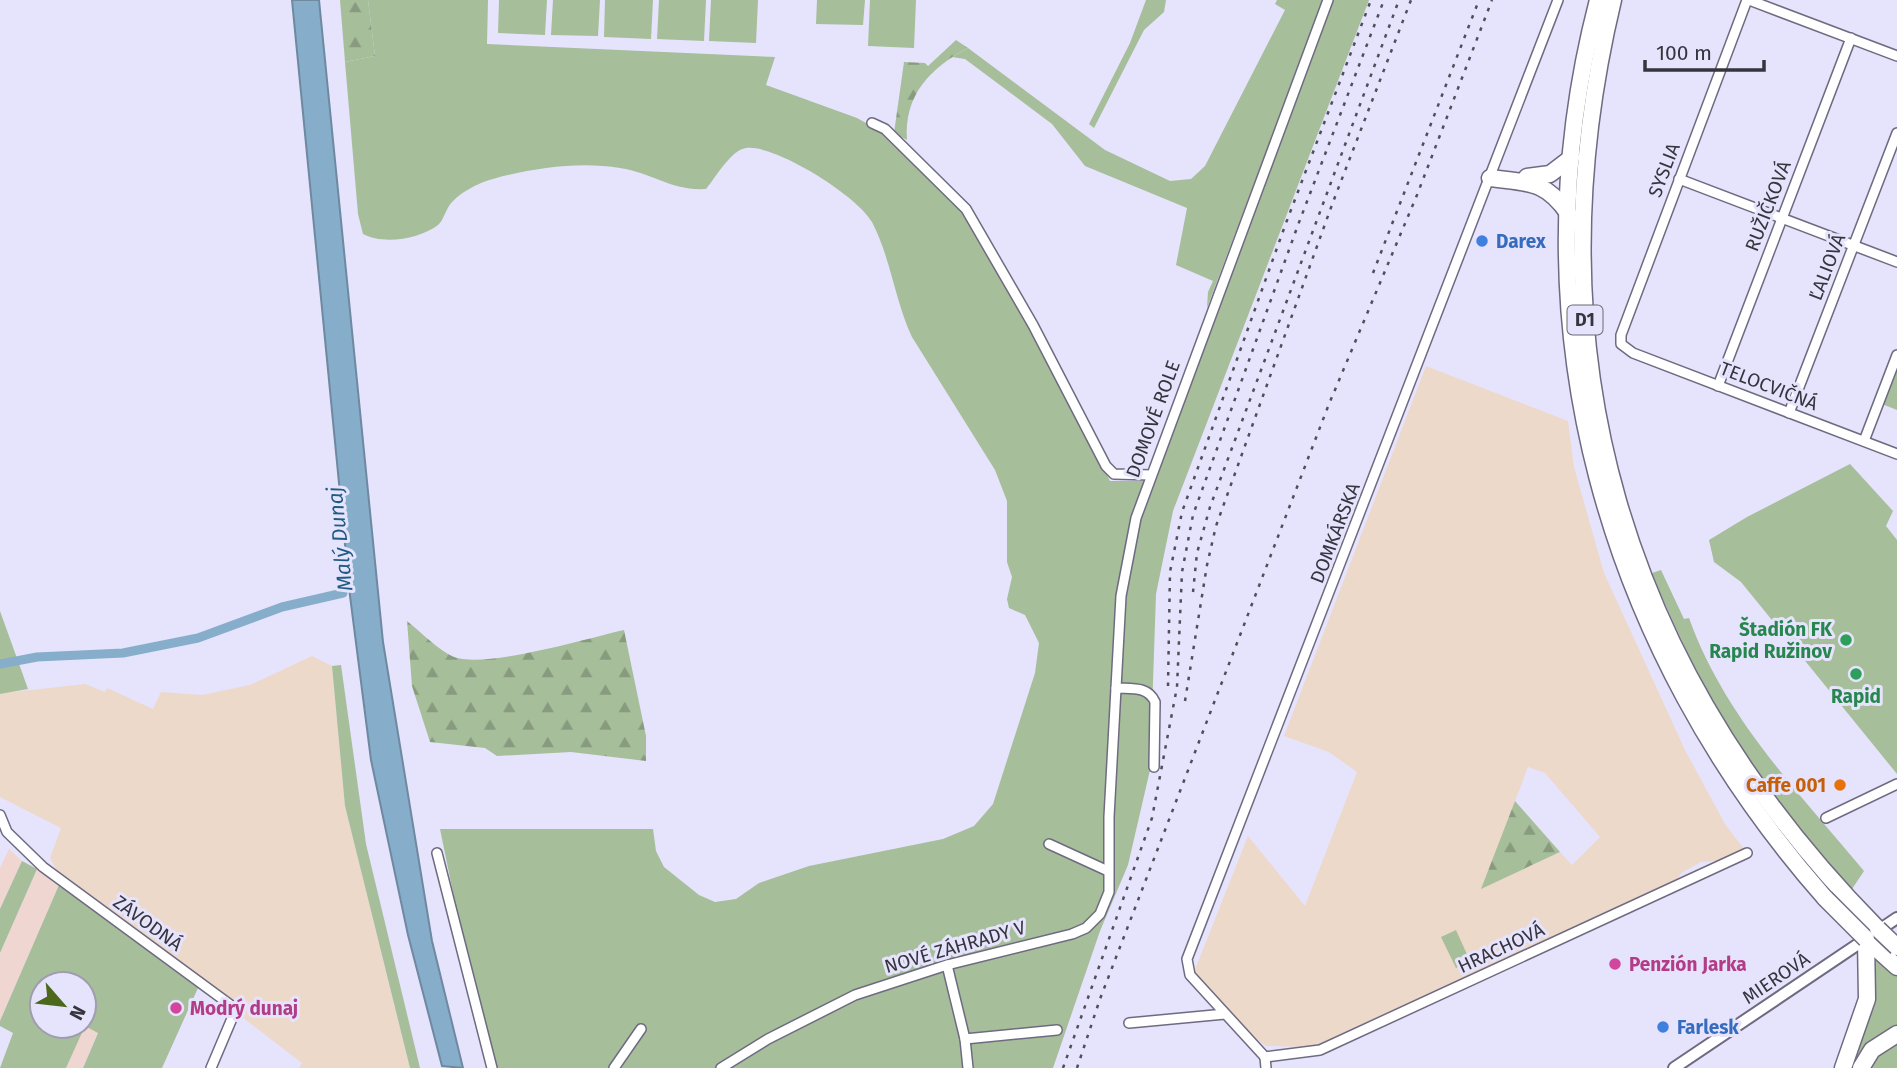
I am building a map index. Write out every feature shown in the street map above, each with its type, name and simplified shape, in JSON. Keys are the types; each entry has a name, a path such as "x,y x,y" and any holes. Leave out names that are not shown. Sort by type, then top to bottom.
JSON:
{"highway":[{"name":"D1","path":"1598,0 1582,71 1571,158 1568,213 1569,288 1582,406 1600,490 1632,588 1678,690 1701,732 1754,812 1872,934 1897,967"},
{"name":"D1","path":"1613,0 1590,116 1582,213 1586,329 1606,455 1645,583 1691,682 1714,724 1831,893"},
{"path":"1491,175 1543,176 1571,158"},
{"path":"1491,175 1543,186 1552,192 1568,213"},
{"path":"1843,1068 1867,999 1872,934 1897,940"},
{"name":"D1","path":"1872,934 1897,947"},
{"path":"1861,1068 1872,1050 1897,1034"}],"street":[{"name":"DOMOVÉ ROLE","path":"1108,872 1115,688 1125,565 1136,518 1328,0"},
{"name":"DOMKÁRSKA","path":"1265,1057 1189,975 1187,959 1558,0"},
{"path":"1748,0 1897,55"},
{"name":"SYSLIA","path":"1628,351 1621,344 1621,335 1748,0"},
{"name":"RUŽIČKOVÁ","path":"1718,386 1851,38"},
{"path":"872,123 885,129 966,209 1033,325 1106,466 1114,474 1152,475"},
{"name":"ĽALIOVÁ","path":"1789,413 1897,133"},
{"path":"1679,179 1897,262"},
{"name":"TELOCVIČNÁ","path":"1628,351 1897,454"},
{"path":"1864,441 1897,355"},
{"path":"1115,688 1143,689 1151,693 1155,702 1154,767"},
{"path":"1826,818 1897,784"},
{"name":"ZÁVODNÁ","path":"0,815 7,832 43,867 236,1009 211,1068"},
{"path":"1049,844 1108,872"},
{"path":"437,853 466,975 492,1068"},
{"name":"HRACHOVÁ","path":"1265,1057 1320,1051 1747,853"},
{"name":"NOVÉ ZÁHRADY V","path":"721,1068 788,1028 855,995 947,965 1072,934 1086,928 1106,905 1109,892 1108,872"},
{"name":"MIEROVÁ","path":"1674,1068 1897,918"},
{"path":"947,965 965,1039 968,1068"},
{"path":"1129,1023 1225,1014"},
{"path":"614,1068 641,1029"},
{"path":"965,1039 1057,1030"},
{"path":"1265,1057 1266,1068"}],"shaded area":[{"path":"1426,366 1568,421 1574,467 1604,573 1685,750 1725,824 1744,849 1718,861 1701,862 1681,873 1676,882 1327,1042 1307,1047 1266,1046 1250,1034 1194,972 1248,836 1305,906 1357,772 1329,752 1284,736","holes":["1528,767 1545,773 1600,837 1572,865 1560,852 1482,888"]},
{"path":"312,656 332,666 345,806 410,1068 299,1068 302,1063 238,1014 233,1001 56,869 50,858 61,828 0,797 0,694 85,684 105,692 107,688 153,709 161,692 202,695 250,685"},
{"path":"9,849 22,861 0,909 0,868"},
{"path":"37,869 59,885 0,1021 0,953"},
{"path":"78,1040 95,1040 83,1068 66,1068"}],"green space":[{"path":"340,0 368,0 375,56 345,62"},
{"path":"368,0 488,0 487,44 775,57 766,85 857,118 886,134 962,211 1064,389 1110,481 1153,481 1331,0 1369,0 1173,511 1156,594 1150,770 1128,865 1100,931 1053,1068 496,1068 473,990 440,829 653,829 656,851 664,867 699,895 715,902 736,899 759,883 809,866 943,839 974,826 993,804 1035,673 1039,643 1025,615 1009,608 1007,599 1012,577 1007,562 1007,501 995,470 912,337 878,236 864,211 834,186 795,163 776,154 746,148 729,159 706,189 672,185 632,170 605,166 540,169 493,179 469,189 453,201 438,225 422,234 391,240 363,234 358,214 345,62 375,56"},
{"path":"499,0 547,0 545,35 498,33"},
{"path":"553,0 600,0 598,36 551,35"},
{"path":"605,0 653,0 651,39 604,37"},
{"path":"659,0 706,0 704,41 657,39"},
{"path":"711,0 758,0 756,43 709,41"},
{"path":"817,0 865,0 863,25 816,24"},
{"path":"870,0 916,0 914,48 868,46"},
{"path":"1146,0 1166,0 1164,12 1144,30 1094,128 1089,124 1130,43"},
{"path":"1277,0 1323,0 1207,308 1208,292 1213,281 1176,265 1187,208 1085,166 1052,124 965,59 952,57 968,48 1105,150 1170,181 1191,179 1205,166 1285,10 1275,4"},
{"path":"956,40 968,48 942,64 922,85 910,109 907,140 894,133 904,62 925,63 928,66"},
{"path":"1897,365 1897,410 1882,404"},
{"name":"Rapid","path":"1850,464 1893,511 1886,526 1897,540 1897,774 1741,582 1714,562 1709,540 1747,517"},
{"path":"1661,570 1684,619 1689,618 1704,654 1742,720 1789,782 1864,871 1852,889 1792,820 1731,732 1666,606 1652,573"},
{"path":"0,611 28,689 0,694"},
{"path":"407,621 448,654 469,660 512,656 624,630 646,736 646,761 571,752 497,756 485,748 430,742 412,686"},
{"path":"341,665 366,844 420,1068 410,1068 345,806 332,666"},
{"path":"1515,801 1560,852 1481,889"},
{"path":"22,861 37,869 0,953 0,909"},
{"path":"59,885 198,988 162,1068 83,1068 95,1040 98,1040 98,970 28,970 28,1040 79,1040 66,1068 0,1068 13,1033 0,1026"},
{"path":"1456,930 1470,961 1456,968 1441,937"},
{"path":"1874,960 1897,969 1897,1068 1848,1068 1872,1004 1876,977"}],"water":[{"path":"292,0 319,0 383,642 432,941 463,1068 442,1066 408,935 371,760 350,596"}],"waterway":[{"name":"Malý Dunaj","path":"0,664 37,657 123,653 198,638 282,607 343,593"}],"railway":[{"path":"1168,686 1170,572 1182,512 1286,223 1371,0"},
{"path":"1063,1068 1152,818 1177,687 1182,572 1193,515 1298,225 1384,0"},
{"path":"1193,592 1197,553 1210,507 1399,0"},
{"path":"1185,701 1216,526 1333,202 1411,0"},
{"path":"1373,273 1479,0"},
{"path":"1077,1068 1100,999 1329,404 1417,195 1492,0"}],"place":[{"name":"Darex","path":"1482,241"},
{"name":"Štadión FK Rapid Ružinov","path":"1846,640"},
{"name":"Rapid","path":"1856,674"},
{"name":"Caffe 001","path":"1840,785"},
{"name":"Penzión Jarka","path":"1615,964"},
{"name":"Modrý dunaj","path":"176,1008"},
{"name":"Farlesk","path":"1663,1027"}]}
